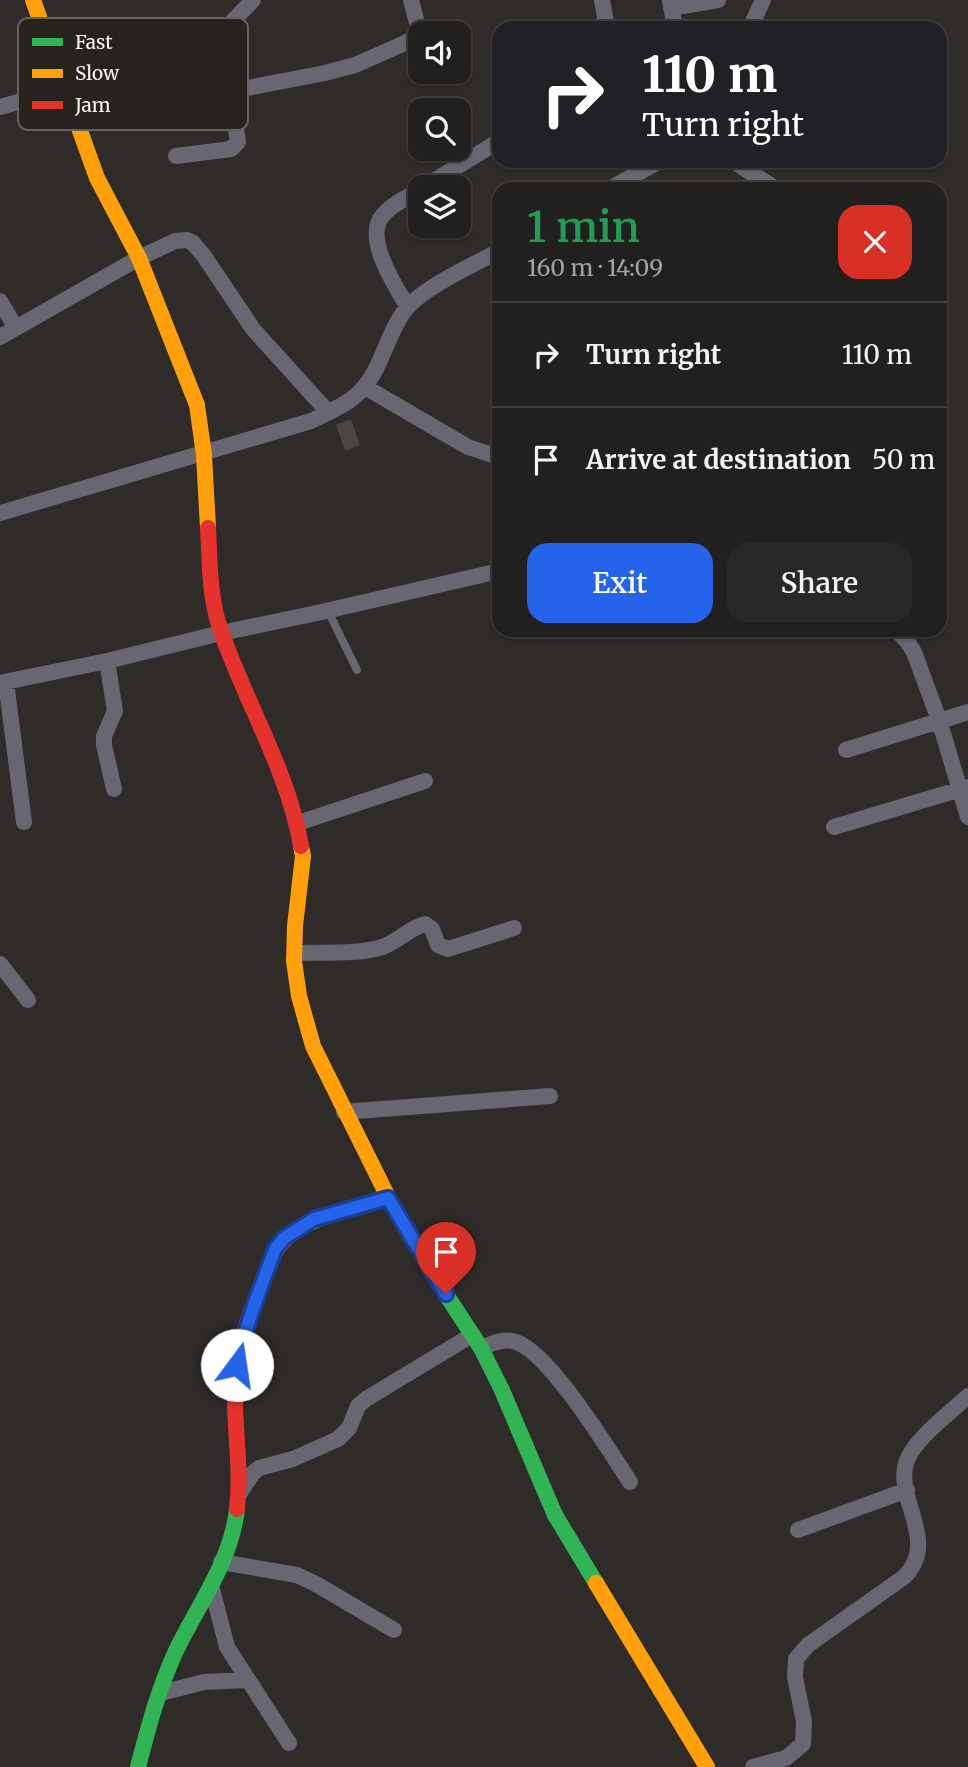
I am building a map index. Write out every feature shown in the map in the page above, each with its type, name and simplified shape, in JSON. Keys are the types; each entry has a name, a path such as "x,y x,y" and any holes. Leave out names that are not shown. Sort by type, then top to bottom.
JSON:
{"street":[{"path":"33,0 39,18"},
{"path":"236,18 253,0"},
{"path":"248,87 355,65 405,43 412,38 418,27 411,0"},
{"path":"602,0 606,21"},
{"path":"671,4 718,0"},
{"path":"744,0 761,3 753,21"},
{"path":"0,107 18,102"},
{"path":"80,130 97,178 139,258 197,405 204,454 211,593 221,633 247,691 298,823 303,856 295,926 295,953 299,996 313,1046 388,1198 477,1342 501,1388 555,1515 707,1767"},
{"path":"176,156 231,149 236,146 236,130"},
{"path":"443,175 492,145"},
{"path":"622,182 647,168"},
{"path":"744,168 765,182"},
{"path":"408,197 383,214 375,233 393,283 408,307"},
{"path":"0,337 139,258 181,239 193,243 253,329 328,412"},
{"path":"0,513 311,421 353,399 373,375 400,317 408,307 418,297 492,255"},
{"path":"0,301 16,328"},
{"path":"365,387 468,447 492,455"},
{"path":"24,822 3,682 107,661 492,573"},
{"path":"903,637 914,652 964,789 968,817"},
{"path":"107,661 115,711 104,736 104,745 114,789"},
{"path":"846,750 968,712"},
{"path":"298,823 425,781"},
{"path":"834,827 964,789"},
{"path":"295,953 373,949 394,942 425,924 432,929 438,945 448,949 514,928"},
{"path":"0,964 28,1000"},
{"path":"344,1112 550,1096"},
{"path":"138,1767 180,1643 211,1585 231,1538 238,1496 235,1379 239,1351 275,1249 284,1238 314,1219 388,1198"},
{"path":"238,1496 259,1468 293,1459 338,1439 349,1428 358,1406 366,1399 477,1342 501,1340 515,1341 524,1346 547,1367 584,1413 630,1482"},
{"path":"753,1767 786,1758 803,1744 804,1722 794,1677 796,1659 808,1645 904,1577 916,1562 918,1543 907,1490 905,1465 912,1450 968,1396"},
{"path":"799,1530 907,1490"},
{"path":"221,1562 297,1575 394,1630"},
{"path":"211,1585 227,1647 289,1743"},
{"path":"161,1693 204,1682 247,1680"}],"lane":[{"path":"328,611 357,670"}],"building":[{"path":"351,419 360,445 345,451 336,425"}],"traffic: fast":[{"path":"303,1226 327,1215 388,1198"},
{"path":"391,1203 481,1348 555,1515 596,1583"},
{"path":"138,1767 163,1681 221,1566 234,1529 237,1509"}],"traffic: slow":[{"path":"33,0 39,18"},
{"path":"80,130 97,178 139,258 197,405 204,455 208,528"},
{"path":"301,846 303,856 294,961 299,996 313,1046 391,1203"},
{"path":"596,1583 707,1767"}],"traffic: jam":[{"path":"208,528 211,582 218,621 287,791 301,846"},
{"path":"237,1509 239,1477 235,1379 241,1343 272,1259 280,1244 303,1226"}],"route":[{"path":"237,1365 248,1322 275,1249 284,1238 314,1219 388,1198 446,1294"}]}
